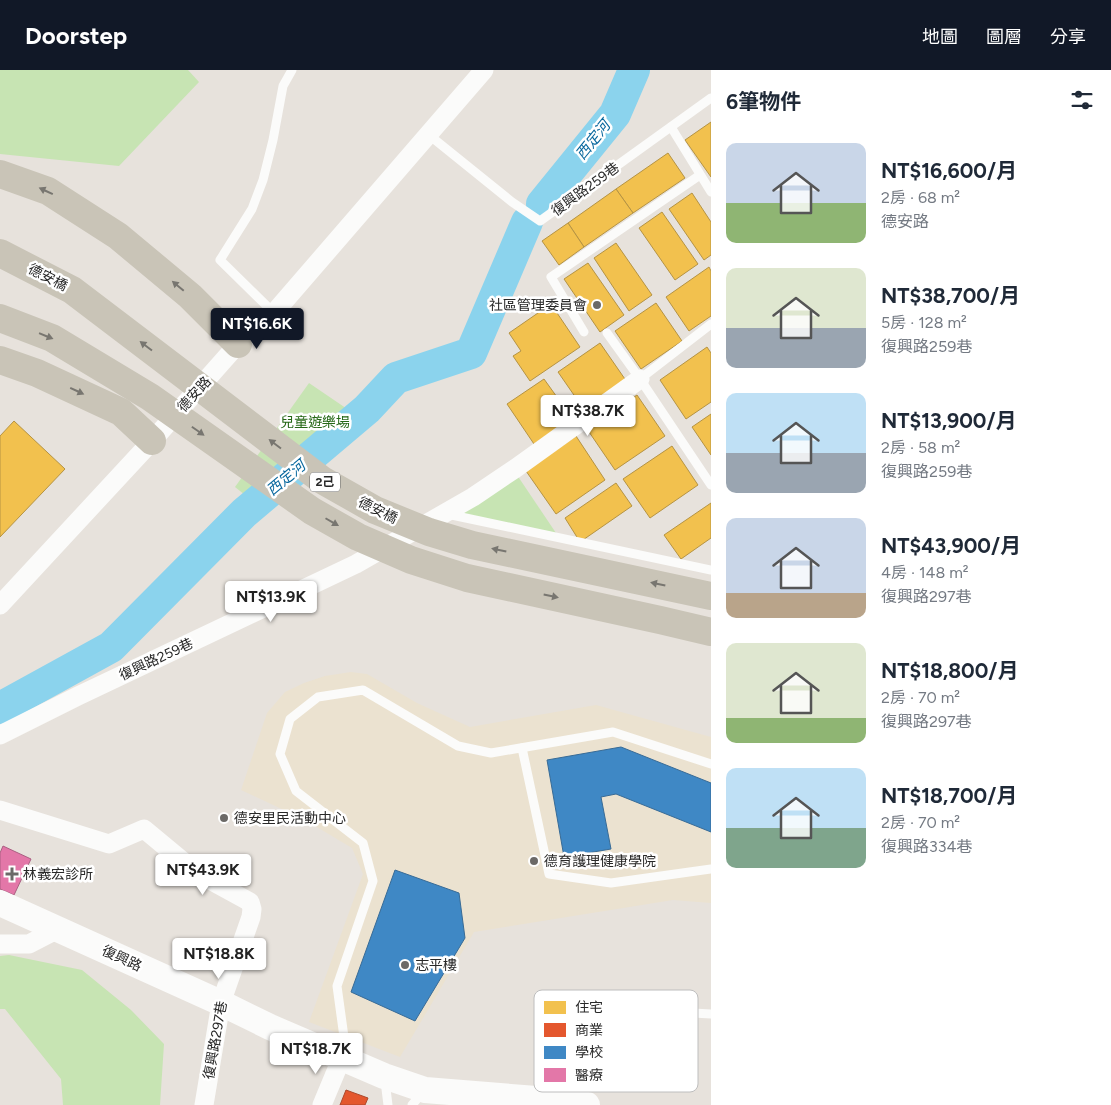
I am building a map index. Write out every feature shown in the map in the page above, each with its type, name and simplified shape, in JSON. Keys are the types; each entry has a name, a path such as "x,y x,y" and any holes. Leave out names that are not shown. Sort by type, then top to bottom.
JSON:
{"main road":[{"path":"0,174 48,191 118,236 190,296 238,344"},
{"name":"德安橋","path":"0,253 72,290 322,480 374,510 429,532 472,545 709,587"},
{"name":"2己","path":"0,318 52,338 150,397 312,510 358,537 411,560 467,578 711,632"},
{"path":"0,360 37,372 121,412 152,441"}],"street":[{"name":"德安路","path":"0,604 152,441 238,344 274,313 484,70"},
{"name":"復興路259巷","path":"0,735 356,564 473,497 640,379"},
{"name":"復興路297巷","path":"0,810 109,844 144,829 197,873 250,902 252,909 251,917 220,1003 204,1105"},
{"name":"復興路","path":"0,903 270,1027 384,1076 418,1097 549,1100 587,1105"},
{"path":"0,944 29,944 58,929"},
{"path":"322,1105 342,1057"}],"lane":[{"path":"274,313 220,260 252,209 260,188 273,140 283,86 292,70"},
{"name":"復興路259巷","path":"429,135 512,202 540,221 711,98"},
{"path":"671,127 711,192"},
{"path":"584,332 551,277 700,175"},
{"name":"復興路259巷","path":"640,379 709,329"},
{"path":"607,333 711,485"},
{"path":"444,513 709,587"},
{"path":"342,1057 344,1037 337,986 373,881 363,843 296,791 280,754 290,719 318,697 362,690 458,746 491,753 613,732 711,764"},
{"path":"522,748 549,874 611,883 711,868"},
{"path":"698,1013 711,1014"},
{"path":"384,1076 388,1105"},
{"path":"549,1092 549,1100"}],"shaded area":[{"name":"德育護理健康學院","path":"351,672 367,674 417,703 470,727 596,705 711,737 711,903 673,900 474,932 400,1057 309,1022 363,874 352,848 305,820 241,790 267,713 285,692 325,676"}],"green space":[{"path":"0,70 188,70 199,82 119,166 0,154"},
{"name":"兒童遊樂場","path":"309,383 359,417 265,511 235,487"},
{"path":"515,472 556,533 450,512"},
{"path":"9,955 82,970 131,1010 164,1044 160,1105 63,1105 61,1079 5,1009 0,1009 0,956"}],"building: 住宅":[{"path":"711,122 711,177 685,140"},
{"path":"668,153 685,178 633,213 616,189"},
{"path":"616,189 633,213 584,247 568,223"},
{"path":"692,193 711,222 711,255 704,260 669,209"},
{"path":"662,212 698,264 675,280 639,228"},
{"path":"568,223 584,247 559,265 542,241"},
{"path":"616,243 652,295 629,311 594,258"},
{"path":"588,263 624,315 600,332 564,279"},
{"path":"709,267 711,271 711,316 689,331 666,297"},
{"path":"656,303 682,341 641,369 615,331"},
{"path":"551,304 580,347 530,381 513,356 521,351 509,333"},
{"path":"600,343 627,382 585,411 558,372"},
{"path":"707,347 711,353 711,402 686,419 660,380"},
{"path":"544,379 572,418 534,444 507,404"},
{"path":"637,395 665,436 615,470 587,429"},
{"path":"711,414 711,455 692,427"},
{"path":"14,421 65,469 0,537 0,436"},
{"path":"576,436 605,480 556,514 526,471"},
{"path":"672,446 698,485 650,518 623,479"},
{"path":"616,483 632,506 580,542 565,518"},
{"path":"711,503 711,538 681,559 664,535"}],"building: 商業":[{"path":"346,1090 368,1098 365,1105 340,1105"}],"building: 學校":[{"path":"621,747 711,783 711,832 616,794 601,797 611,849 564,857 547,760"},
{"name":"志平樓","path":"395,870 459,893 465,938 415,1021 351,992"}],"building: 醫療":[{"name":"林義宏診所","path":"3,846 31,859 14,895 0,889 0,853"}],"waterway":[{"name":"西定河","path":"542,204 615,114 634,70"},
{"name":"西定河","path":"0,708 111,647 244,513 367,409 396,378 471,353 527,222"}],"place":[{"name":"社區管理委員會","path":"597,305"},
{"name":"德安里民活動中心","path":"224,818"},
{"name":"德育護理健康學院","path":"534,861"},
{"name":"林義宏診所","path":"12,874"},
{"name":"志平樓","path":"405,965"}]}
